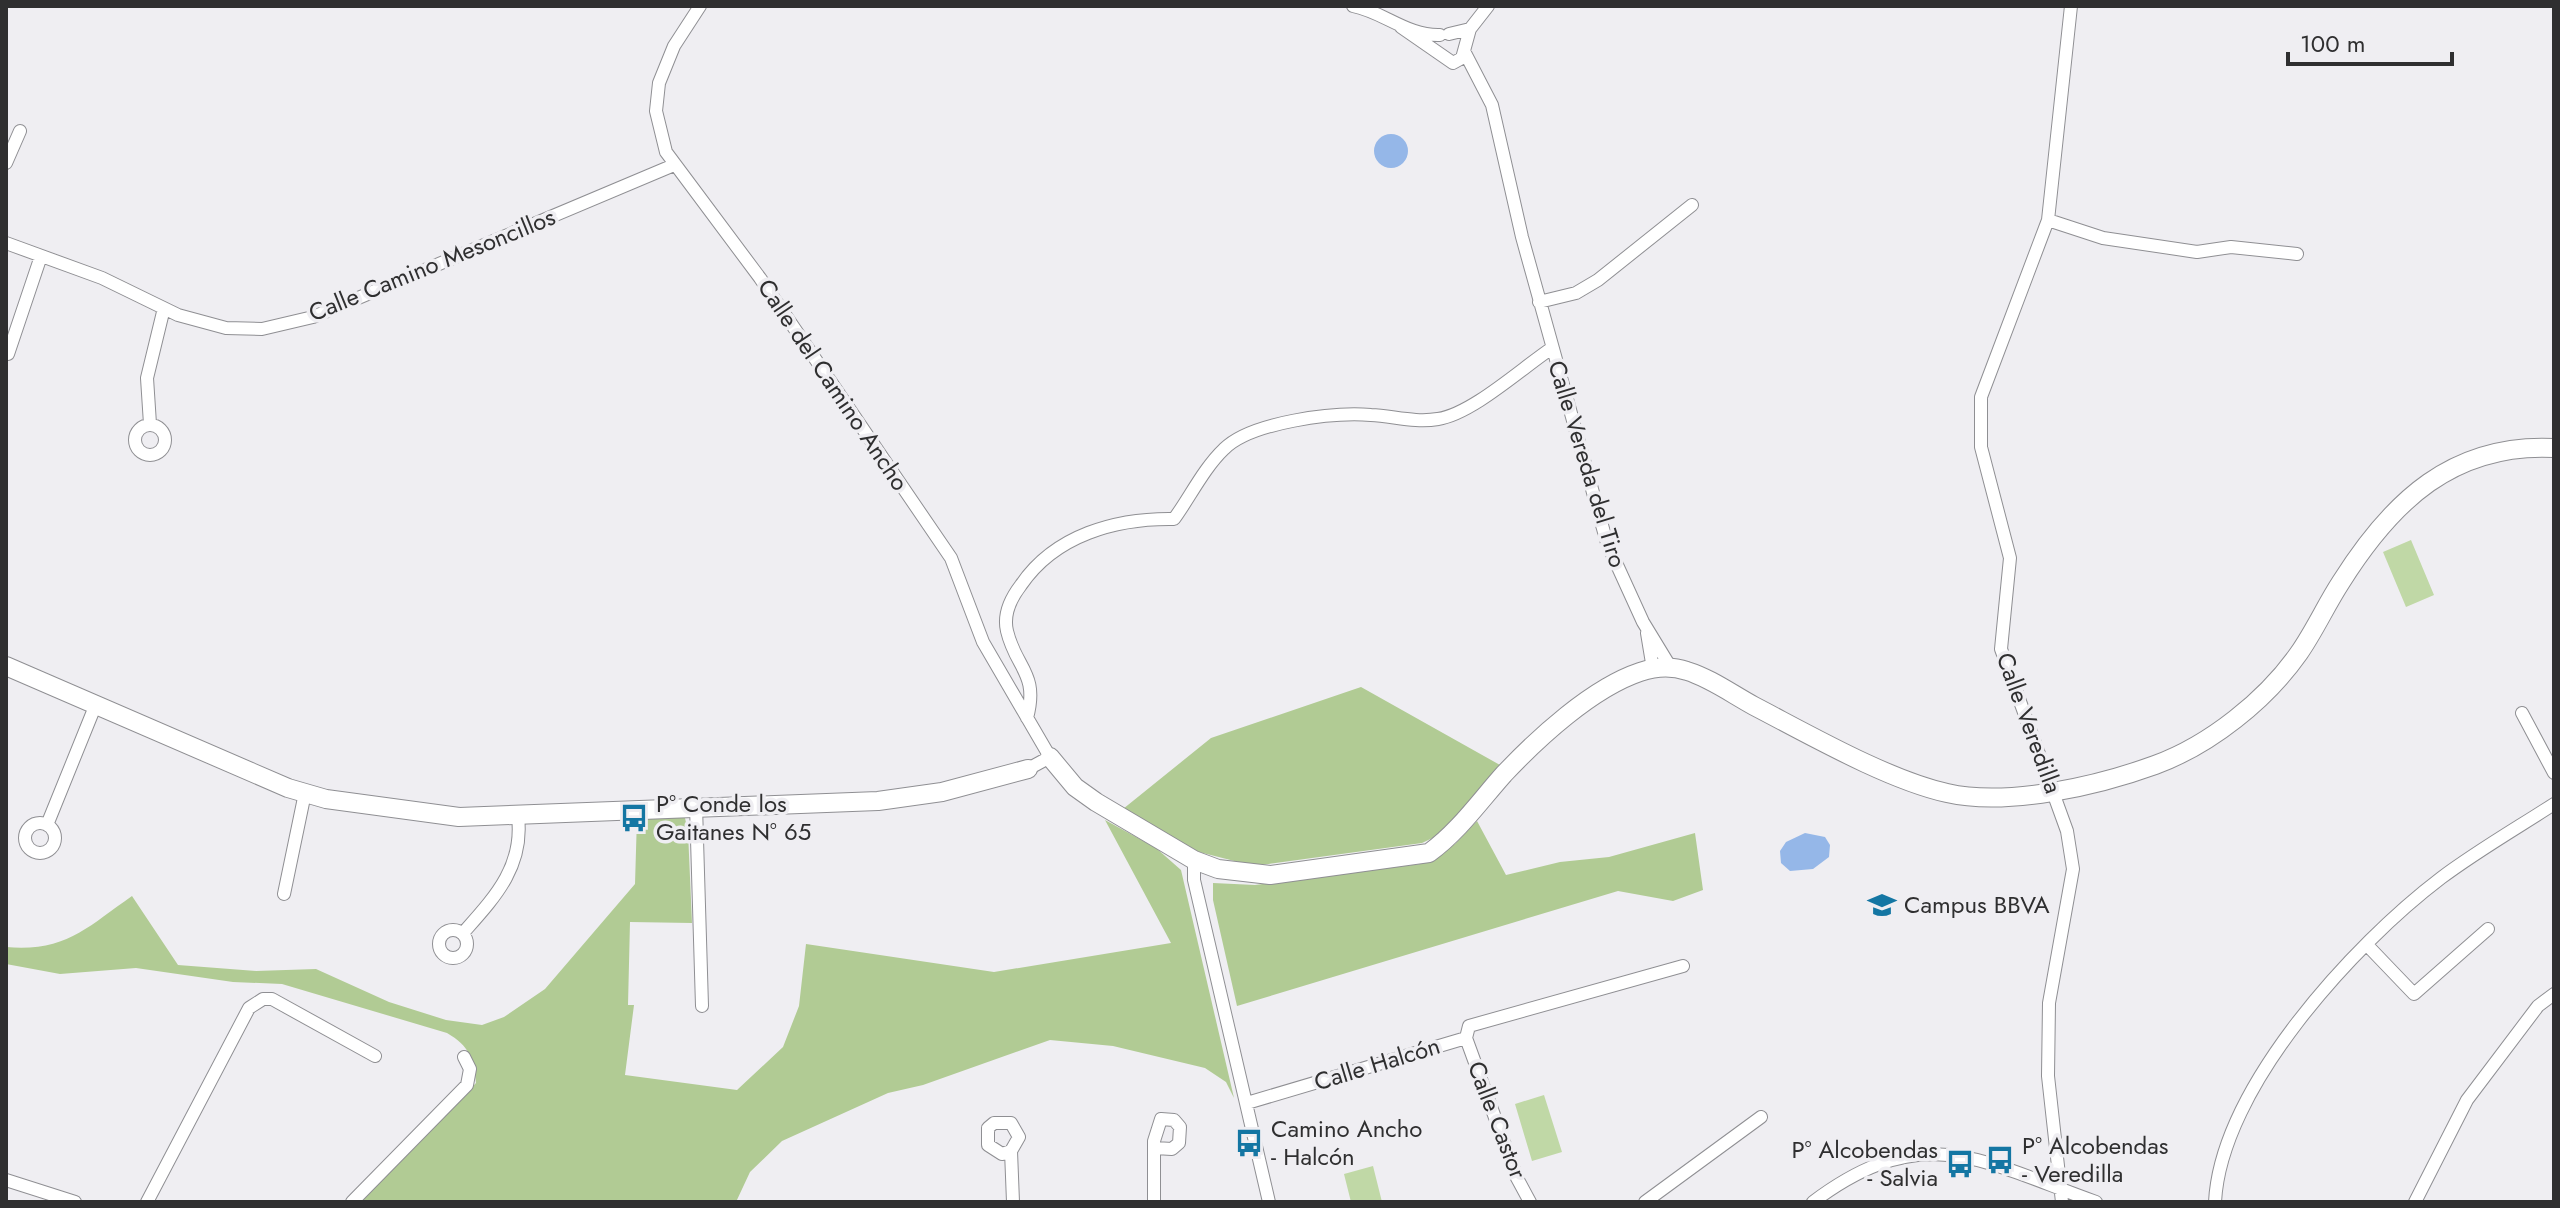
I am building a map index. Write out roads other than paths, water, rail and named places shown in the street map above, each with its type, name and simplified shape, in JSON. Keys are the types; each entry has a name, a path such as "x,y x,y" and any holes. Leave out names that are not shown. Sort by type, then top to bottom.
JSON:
{"street":[{"name":"Calle del Camino Ancho","path":"700,6 669,57 657,97 659,136 674,165 760,278 951,558 983,642 1054,762"},
{"path":"1353,6 1384,16 1477,77"},
{"path":"1453,63 1459,61 1470,29 1488,6"},
{"name":"Calle Veredilla","path":"2061,1196 2048,1076 2048,1018 2073,869 2067,831 2001,649 2010,558 1978,426 1988,376 2048,220 2071,6"},
{"path":"1401,27 1423,35 1470,29"},
{"path":"1444,34 1464,50"},
{"path":"1436,51 1435,39 1444,34"},
{"name":"Calle Vereda del Tiro","path":"1464,50 1492,105 1539,302 1607,543 1662,668"},
{"path":"6,163 20,131"},
{"name":"Calle Camino Mesoncillos","path":"6,243 102,278 164,308 226,328 262,329 313,317 674,165"},
{"path":"1539,302 1576,293 1598,280 1692,205"},
{"path":"2048,220 2103,238 2197,252 2231,247 2297,254"},
{"path":"8,354 41,256"},
{"path":"150,424 147,378 164,308"},
{"name":"Calle Vereda del Tiro","path":"1027,718 1034,695 1006,629 1007,611 1032,568 1062,544 1101,528 1146,519 1174,519 1224,449 1250,431 1330,417 1370,415 1439,419 1478,402 1552,348"},
{"path":"6,666 305,793 459,817 518,817 696,806 878,801 942,792 1054,762 1075,787 1096,802 1202,863 1244,874 1270,875 1429,853 1450,837 1505,774 1562,720 1619,681 1662,668 1696,674 1823,742 1946,793 1985,797 2053,790 2158,764 2220,728 2272,686 2299,653 2341,581 2408,496 2453,467 2481,455 2523,446 2554,448"},
{"name":"Calle Vereda del Tiro","path":"1643,622 1662,668"},
{"path":"47,825 96,704"},
{"path":"2522,713 2554,773"},
{"path":"284,894 305,793"},
{"path":"2215,1202 2226,1150 2253,1088 2282,1043 2367,945 2443,876 2554,804"},
{"path":"696,806 702,1006"},
{"path":"463,933 508,877 518,853 518,817"},
{"path":"1202,863 1193,873 1269,1202"},
{"path":"2367,945 2414,994 2488,929"},
{"name":"Calle Halcón","path":"1247,1103 1466,1038 1469,1026 1683,966"},
{"path":"2418,1199 2467,1100 2538,1006 2554,994"},
{"path":"147,1202 249,1008 263,999 272,999 375,1056"},
{"name":"Calle Castor","path":"1466,1038 1517,1178 1530,1202"},
{"path":"352,1202 467,1085 470,1069 464,1057"},
{"path":"1645,1202 1761,1117"},
{"path":"1154,1202 1155,1148"},
{"path":"1011,1151 1013,1202"},
{"path":"1813,1202 1875,1163 1928,1153 1976,1158 2061,1196 2096,1202"},
{"path":"6,1180 50,1197 75,1202"}],"water":[{"path":"1391,134 1403,139 1408,151 1403,163 1391,168 1379,163 1374,151 1379,139"},
{"path":"1805,833 1825,837 1830,845 1829,857 1813,869 1790,871 1781,863 1780,851 1786,842"}],"place":[{"name":"Pº Conde los Gaitanes Nº 65","path":"634,818"},
{"name":"Campus BBVA","path":"1882,905"},
{"name":"Camino Ancho - Halcón","path":"1249,1143"},
{"name":"Pº Alcobendas - Veredilla","path":"2000,1160"},
{"name":"Pº Alcobendas - Salvia","path":"1960,1164"}]}
